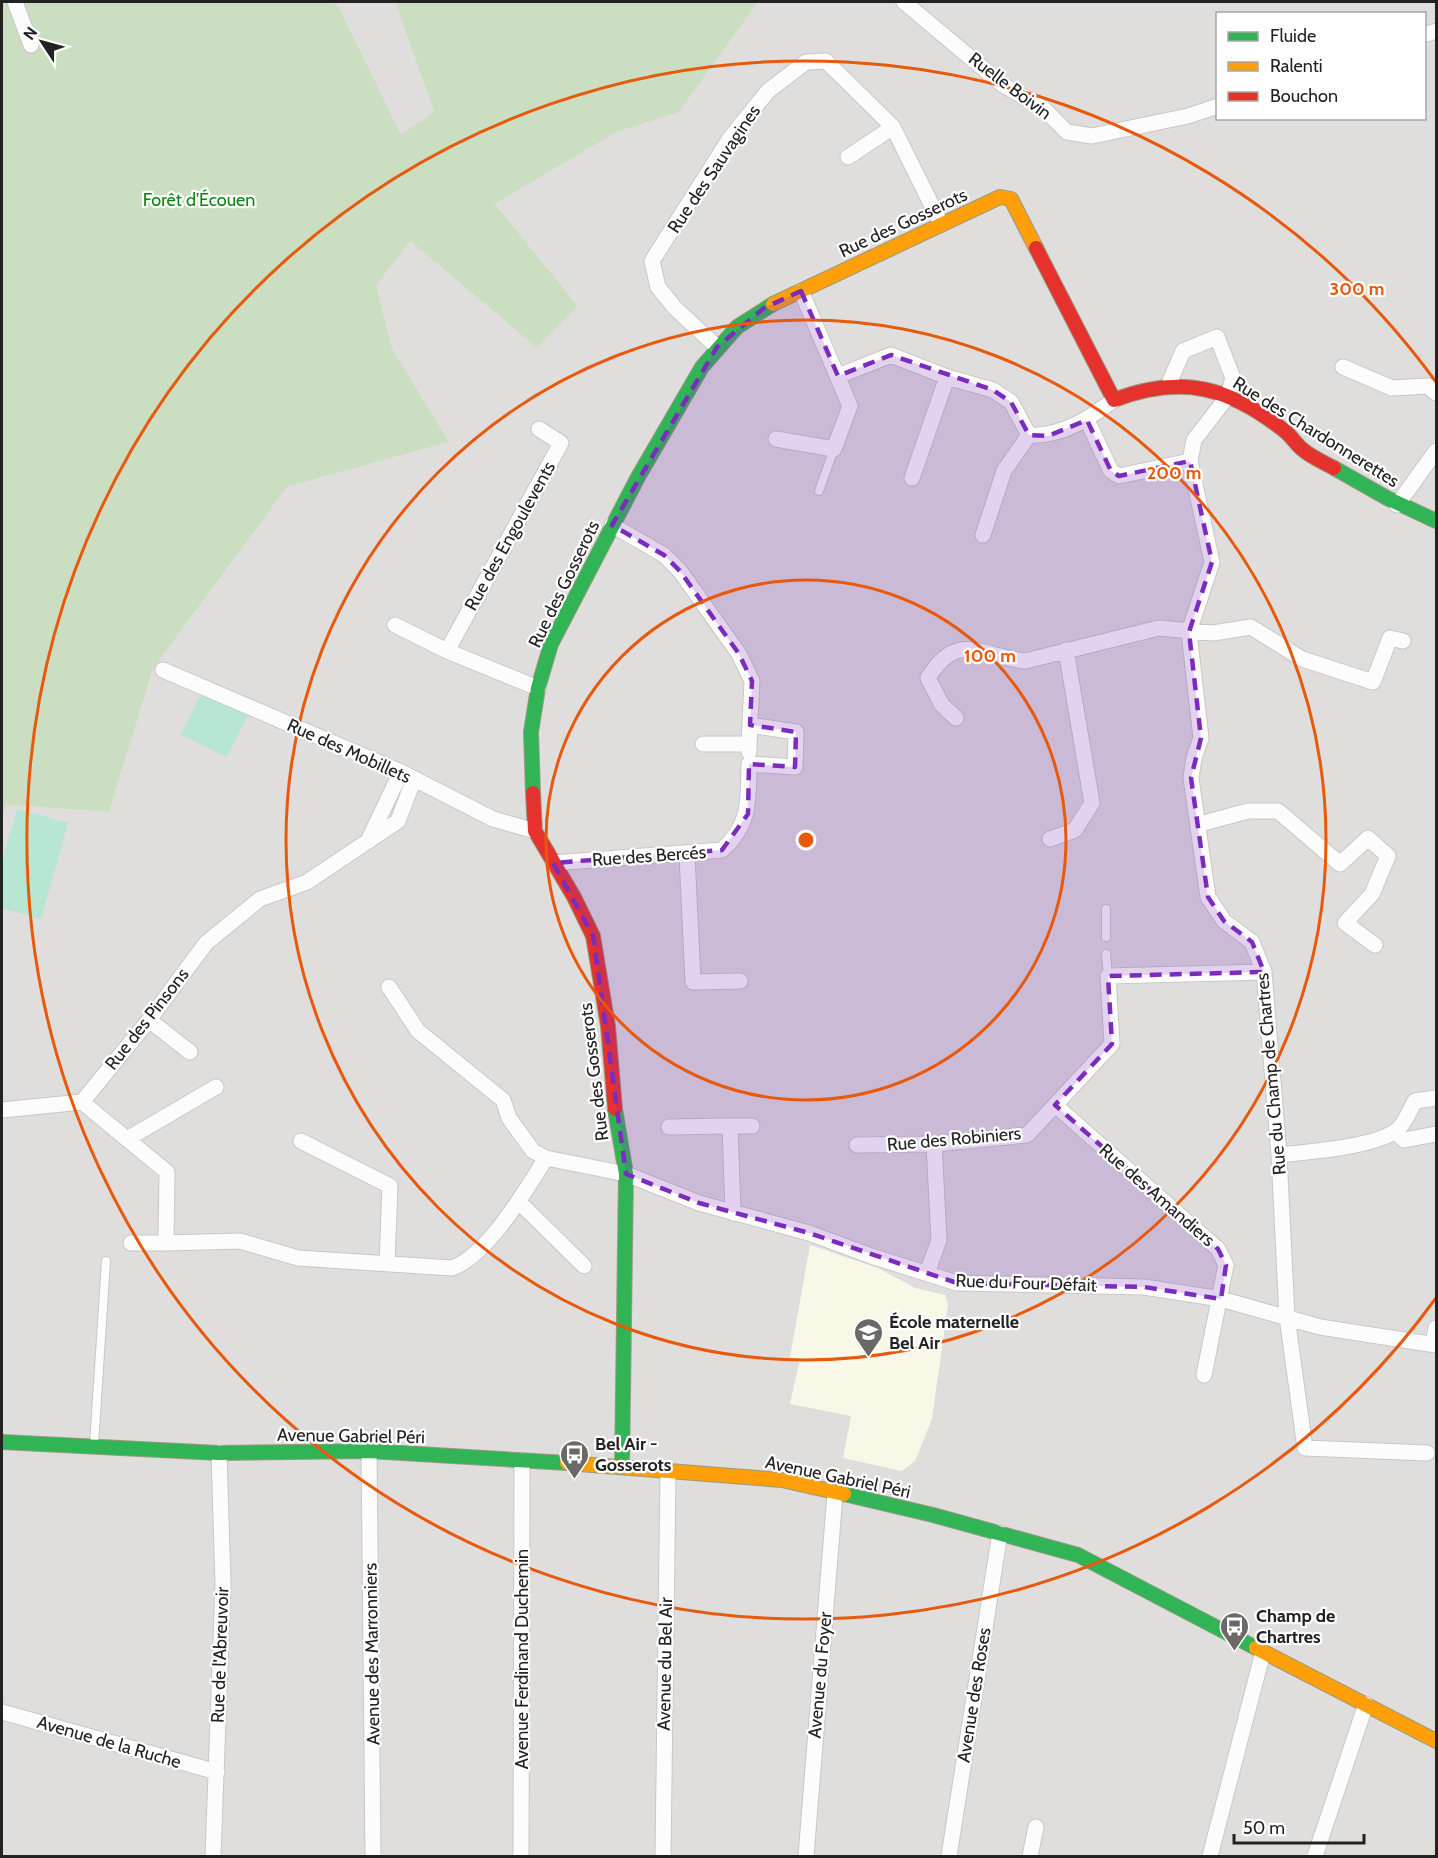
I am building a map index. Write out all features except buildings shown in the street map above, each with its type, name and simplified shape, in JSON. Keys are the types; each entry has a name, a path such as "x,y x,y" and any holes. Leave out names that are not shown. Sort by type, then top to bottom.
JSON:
{"street":[{"path":"15,2 31,45"},
{"name":"Ruelle Boivin","path":"904,2 1003,85 1043,108 1067,132 1092,136 1188,116 1216,107"},
{"name":"Rue des Sauvagines","path":"717,347 675,308 658,287 652,261 730,138 761,99 806,62 826,61 893,127 941,225"},
{"path":"848,157 893,127"},
{"name":"Rue des Gosserots","path":"622,1466 626,1174 616,1127 608,1026 593,936 574,897 535,831 531,732 538,688 551,644 612,525 702,367 717,347 737,327 764,308 1000,197 1011,199 1114,400"},
{"path":"776,439 834,449 850,406 801,291"},
{"path":"1087,420 1111,471 1119,476 1191,461 1194,440 1228,396 1233,378 1217,337 1183,351 1168,386"},
{"path":"838,376 891,355 947,377 993,390 1011,402 1029,435"},
{"path":"1343,367 1392,388 1434,387"},
{"path":"912,478 947,377"},
{"name":"Rue des Chardonnerettes","path":"1114,400 1126,394 1182,383 1206,386 1228,396 1287,434 1302,449 1397,505 1437,521"},
{"path":"1029,435 1047,436 1087,420 1114,400"},
{"name":"Rue des Engoulevents","path":"447,651 561,443 539,429"},
{"path":"983,535 1004,471 1029,435"},
{"path":"1397,505 1437,451"},
{"name":"Rue du Champ de Chartres","path":"1191,461 1212,562 1189,632 1201,738 1194,758 1191,778 1200,824 1208,897 1224,921 1252,942 1264,972 1279,1155 1287,1317 1305,1448 1427,1453"},
{"name":"Rue des Bercés","path":"553,863 687,855 722,850 734,839 748,814 752,681 739,654 680,571 664,555 612,525"},
{"path":"395,625 447,651 538,688"},
{"path":"956,718 942,705 928,678 939,659 958,651 976,649 1004,659 1024,661 1159,628 1213,633 1251,627 1302,659 1373,682 1390,638 1403,641"},
{"path":"1050,839 1075,830 1092,803 1066,651"},
{"name":"Rue des Mobillets","path":"163,670 407,776 493,819 535,831"},
{"path":"749,764 795,766 796,747 796,732 750,726"},
{"path":"703,744 749,744"},
{"name":"Rue des Pinsons","path":"82,1102 149,1020 206,943 260,898 307,882 367,844 407,776"},
{"path":"1200,824 1248,811 1278,811 1340,864 1368,837 1388,856 1372,894 1345,923 1375,945"},
{"path":"687,855 693,982 740,981"},
{"path":"1108,976 1264,972"},
{"name":"Rue des Robiniers","path":"857,1145 934,1144 1027,1135 1112,1044 1108,976"},
{"path":"389,987 418,1031 503,1100 509,1118 533,1151 546,1158 626,1174"},
{"path":"149,1020 190,1052"},
{"path":"127,1139 216,1087"},
{"path":"1279,1155 1325,1150 1384,1138 1395,1132 1415,1101 1437,1098"},
{"path":"2,1110 82,1102 167,1172 166,1244"},
{"name":"Rue des Amandiers","path":"1055,1105 1218,1249 1226,1265 1204,1375"},
{"path":"669,1127 752,1125"},
{"path":"730,1126 733,1213"},
{"path":"1395,1132 1404,1140 1437,1134"},
{"path":"301,1141 390,1185 387,1263"},
{"path":"927,1273 939,1240 934,1144"},
{"path":"131,1243 240,1241 298,1258 452,1268 467,1263 519,1202 546,1158"},
{"name":"Rue du Four Défait","path":"626,1174 699,1203 809,1233 957,1283 1144,1287 1221,1299 1320,1327 1435,1339"},
{"path":"519,1202 584,1266"},
{"name":"Avenue Gabriel Péri","path":"2,1442 219,1453 369,1451 622,1466 782,1480 1000,1533 1078,1555 1125,1577 1263,1652 1437,1741"},
{"name":"Avenue des Marronniers","path":"369,1451 373,1857"},
{"name":"Rue de l'Abreuvoir","path":"213,1857 222,1584 219,1453"},
{"name":"Avenue Ferdinand Duchemin","path":"521,1857 522,1461"},
{"name":"Avenue du Bel Air","path":"663,1857 668,1471"},
{"name":"Avenue du Foyer","path":"806,1857 835,1494"},
{"name":"Avenue des Roses","path":"949,1857 1000,1533"},
{"path":"1210,1857 1263,1652"},
{"path":"1315,1857 1366,1704"},
{"name":"Avenue de la Ruche","path":"2,1712 217,1773"},
{"path":"1030,1857 1036,1827"}],"lane":[{"path":"819,491 834,449"},
{"path":"1106,909 1106,937"},
{"path":"1106,954 1108,976"},
{"path":"94,1446 106,1261"}],"highlighted area":[{"path":"801,291 838,376 891,355 993,390 1011,402 1029,435 1048,436 1087,420 1111,471 1119,476 1190,461 1212,562 1189,632 1201,738 1191,778 1208,897 1224,921 1252,942 1264,972 1108,976 1112,1044 1055,1105 1218,1249 1226,1265 1221,1299 1144,1287 957,1283 809,1233 699,1203 626,1174 593,936 553,863 722,850 748,814 749,764 795,767 796,732 750,725 752,681 739,654 680,571 664,555 612,525 717,347 764,308"}],"shaded area":[{"path":"334,2 401,2 397,4 434,111 401,136 340,9"},
{"path":"758,2 1436,2 1436,1856 2,1856 2,818 6,805 109,812 153,669 287,487 449,442 392,348 376,286 410,241 537,348 578,306 495,204 617,132 679,112"},
{"path":"254,719 310,743 302,760 233,760"},
{"name":"École maternelle Bel Air","path":"810,1245 878,1268 915,1288 945,1295 948,1305 932,1419 915,1461 902,1471 843,1458 851,1416 790,1404 800,1359 790,1357"}],"green space":[{"name":"Forêt d'Écouen","path":"2,2 334,2 340,9 401,135 434,111 396,4 401,2 758,2 679,112 617,132 495,204 578,306 537,348 410,241 376,286 392,348 449,442 287,487 153,669 109,812 6,805 2,818"},
{"path":"202,692 248,715 227,757 181,735"},
{"path":"17,809 68,823 41,919 2,908 2,862"}],"traffic: fast":[{"path":"533,793 531,732 538,688 551,644 638,477 702,367 737,327 773,304"},
{"path":"1334,468 1387,498 1436,521"},
{"path":"615,1109 626,1174 622,1466"},
{"path":"2,1442 219,1453 369,1451 567,1463"},
{"path":"844,1494 933,1515 1078,1555 1256,1648"}],"traffic: slow":[{"path":"773,304 1000,197 1011,199 1036,248"},
{"path":"567,1463 782,1480 844,1494"},
{"path":"1256,1648 1436,1741"}],"traffic: jam":[{"path":"1036,248 1114,400 1139,392 1184,387 1204,389 1225,395 1265,417 1286,432 1306,452 1334,468"},
{"path":"533,793 535,831 574,897 593,936 608,1026 615,1109"}],"place":[{"name":"École maternelle Bel Air","path":"868,1358"},
{"name":"Bel Air - Gosserots","path":"574,1480"},
{"name":"Champ de Chartres","path":"1235,1652"}]}
